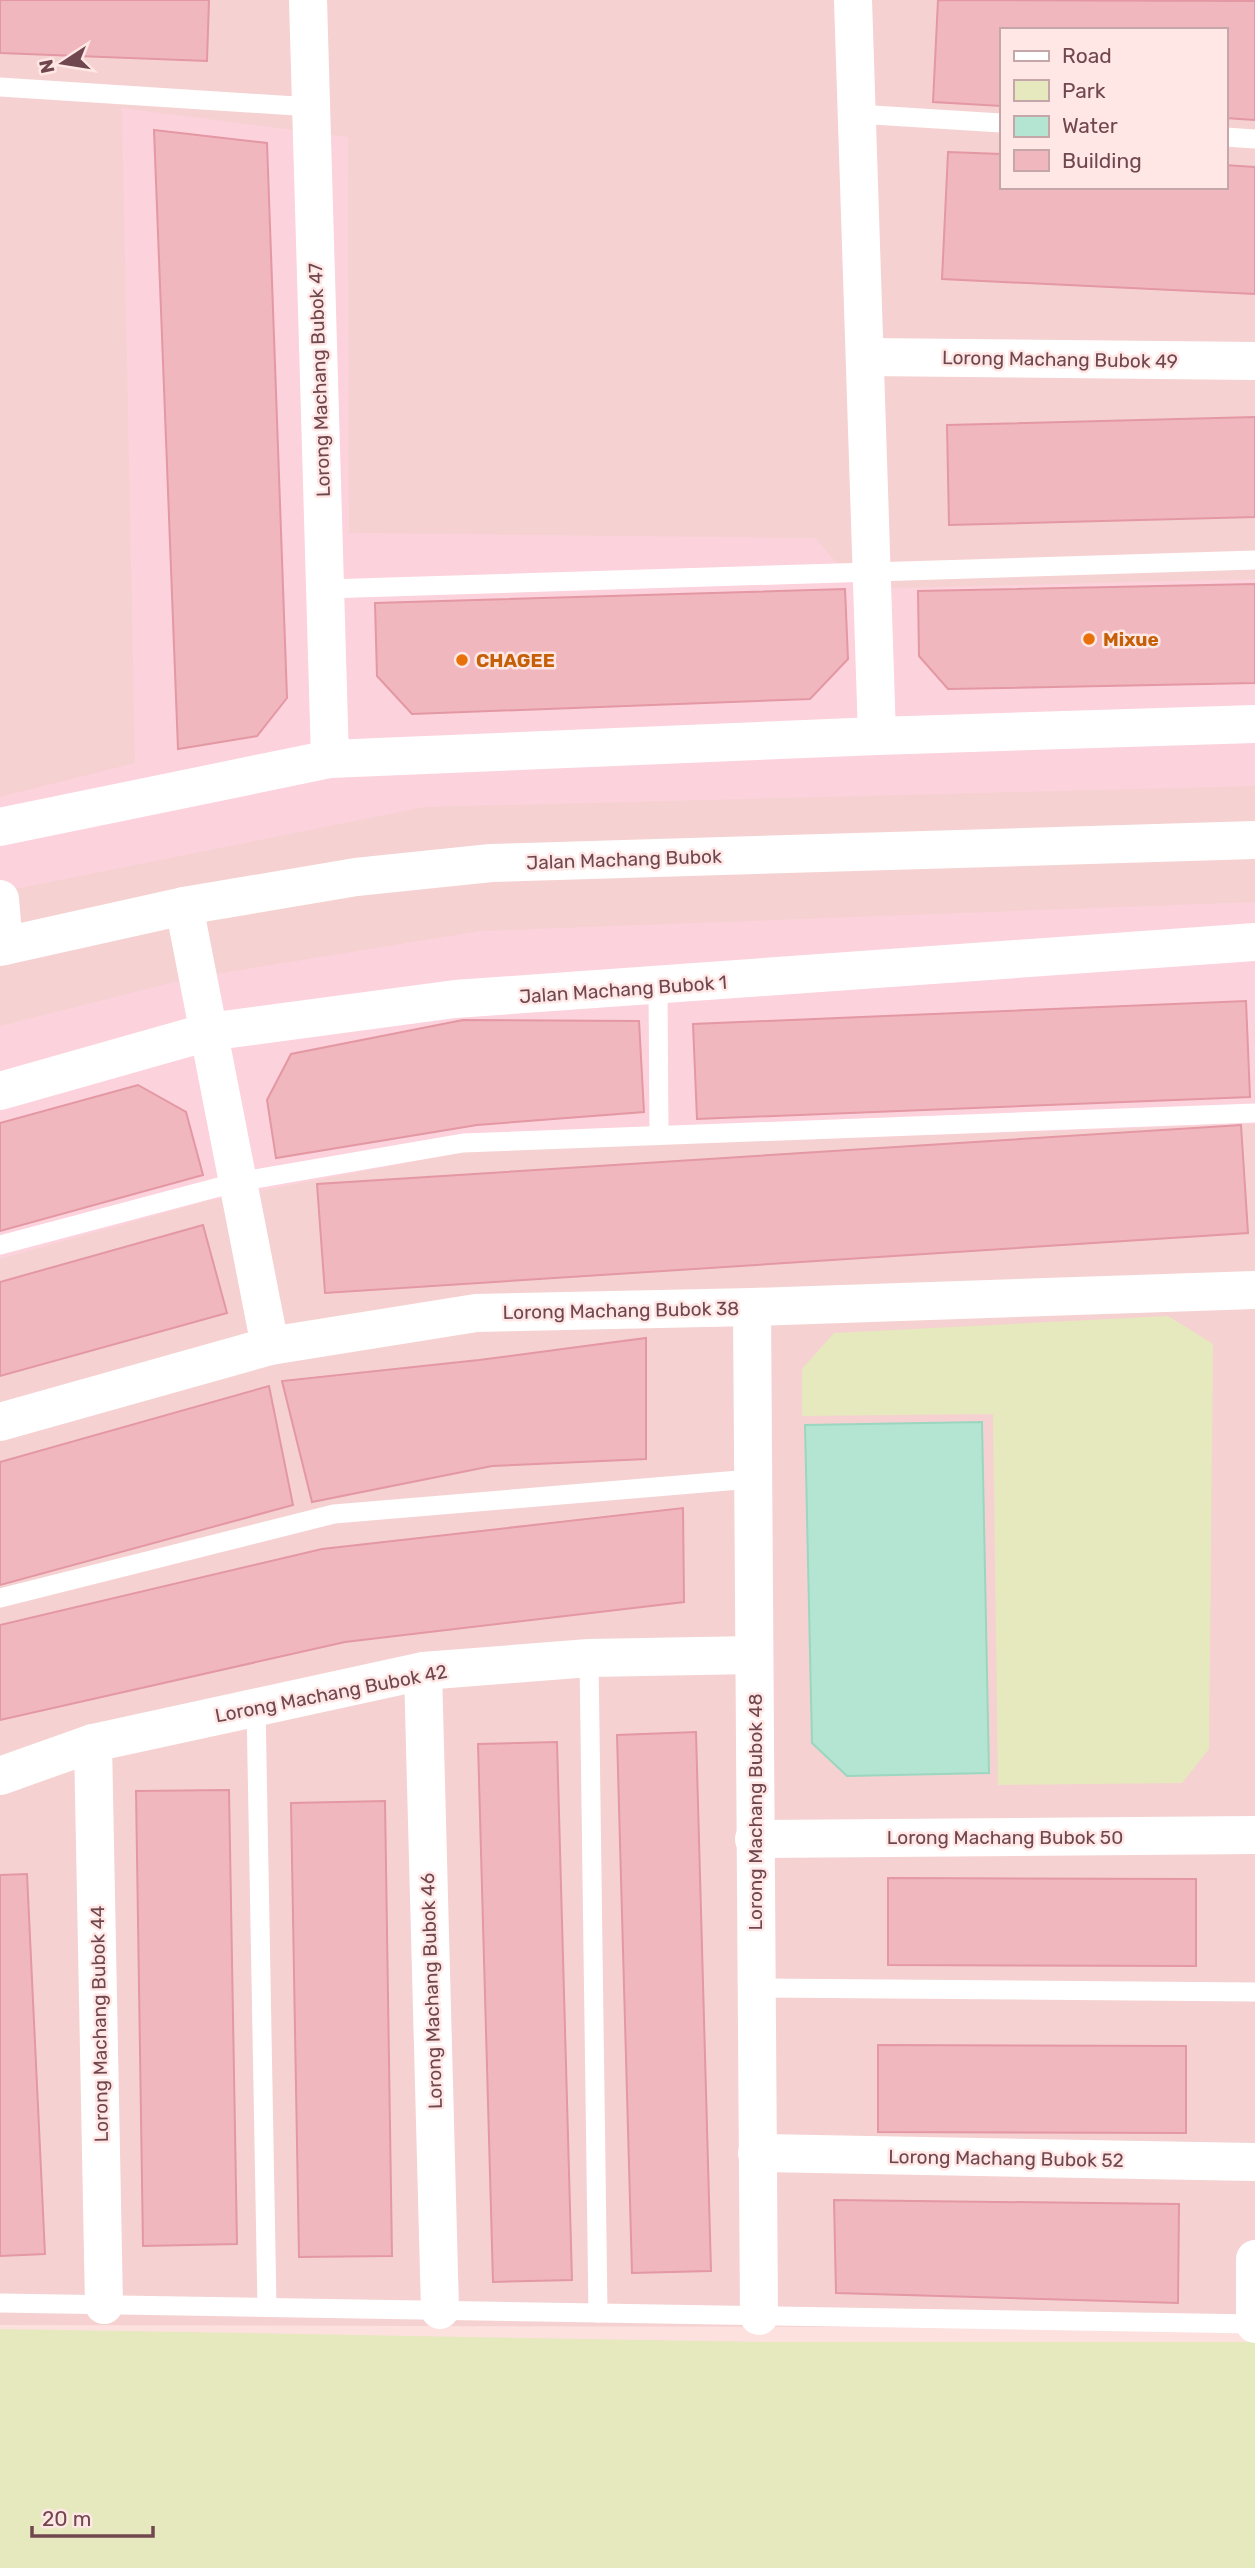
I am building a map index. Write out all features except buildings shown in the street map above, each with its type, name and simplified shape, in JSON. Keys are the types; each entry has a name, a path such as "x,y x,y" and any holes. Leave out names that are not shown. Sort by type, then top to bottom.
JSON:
{"street":[{"name":"Lorong Machang Bubok 47","path":"308,0 330,759"},
{"path":"853,0 877,736"},
{"name":"Lorong Machang Bubok 49","path":"865,356 1255,361"},
{"path":"0,827 330,759 877,736 1255,724"},
{"name":"Jalan Machang Bubok","path":"2,946 184,906 356,877 491,863 1255,840"},
{"path":"0,899 2,946"},
{"path":"184,906 270,1346"},
{"name":"Jalan Machang Bubok 1","path":"0,1091 208,1032 455,999 658,987 1255,942"},
{"name":"Lorong Machang Bubok 38","path":"0,1422 270,1346 475,1313 752,1307 1255,1290"},
{"name":"Lorong Machang Bubok 48","path":"752,1307 751,1479 759,2316"},
{"name":"Lorong Machang Bubok 42","path":"0,1776 93,1743 256,1705 423,1671 589,1658 754,1655"},
{"name":"Lorong Machang Bubok 46","path":"423,1671 440,2310"},
{"name":"Lorong Machang Bubok 44","path":"93,1743 104,2305"},
{"name":"Lorong Machang Bubok 50","path":"754,1839 1255,1835"},
{"name":"Lorong Machang Bubok 52","path":"757,2153 1255,2162"},
{"path":"1255,2259 1255,2324"}],"lane":[{"path":"0,87 311,107"},
{"path":"857,114 1000,123"},
{"path":"1227,137 1255,139"},
{"path":"324,589 1255,559"},
{"path":"658,987 659,1133"},
{"path":"0,1245 238,1182 463,1143 659,1133 1255,1113"},
{"path":"0,1598 334,1514 751,1479"},
{"path":"589,1658 598,2313"},
{"path":"256,1705 267,2307"},
{"path":"756,1988 1255,1992"},
{"path":"0,2303 1255,2324"}],"shaded area":[{"path":"0,0 1255,0 1255,2328 0,2325"},
{"path":"122,108 348,137 349,533 815,538 859,589 1255,579 1255,786 424,807 0,892 0,797 135,763"},
{"path":"1255,902 1255,1124 467,1151 207,1201 0,1259 0,1026 191,978 481,931"}],"green space":[{"path":"1168,1316 1213,1344 1209,1749 1182,1783 998,1785 993,1414 802,1416 802,1369 834,1333"},
{"path":"0,2329 761,2342 1255,2342 1255,2568 0,2568"}],"water":[{"path":"982,1422 989,1773 847,1776 812,1743 805,1425"}],"place":[{"name":"Mixue","path":"1089,639"},
{"name":"CHAGEE","path":"462,660"}]}
